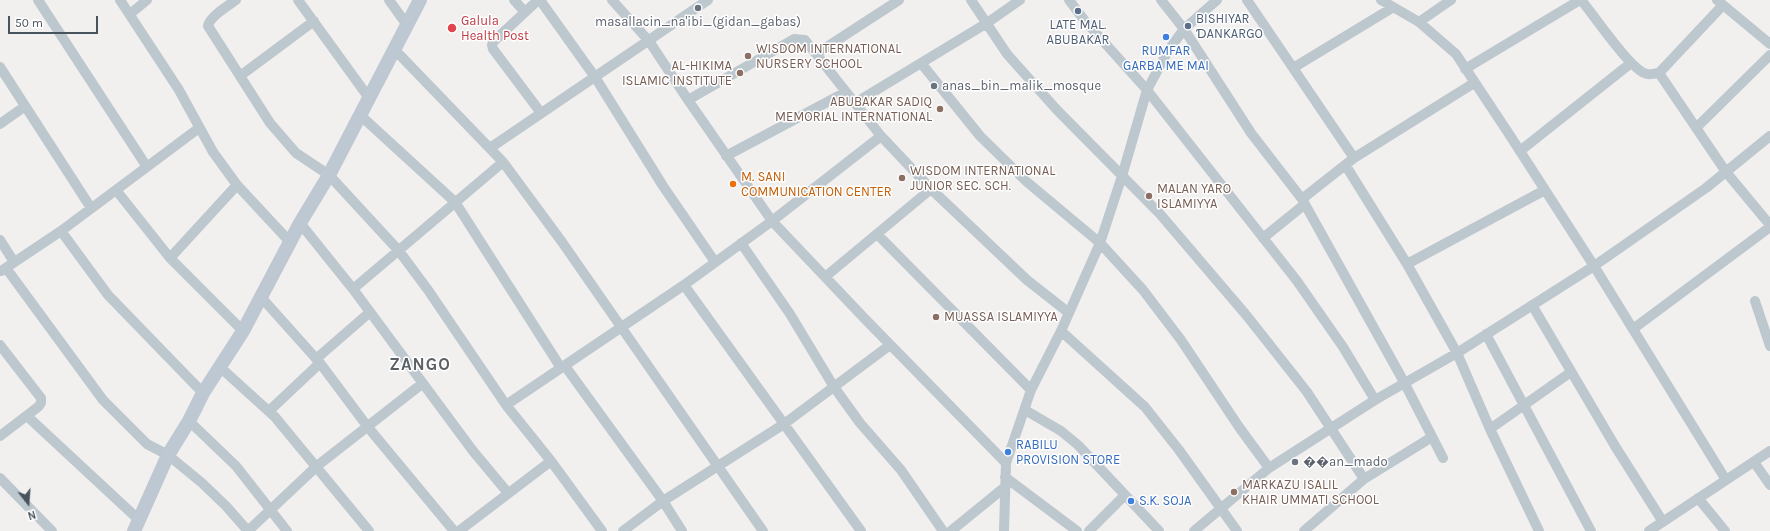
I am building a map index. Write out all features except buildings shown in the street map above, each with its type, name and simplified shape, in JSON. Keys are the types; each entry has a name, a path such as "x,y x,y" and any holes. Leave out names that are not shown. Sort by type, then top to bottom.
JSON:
{"street":[{"path":"38,0 147,167"},
{"path":"120,0 179,90 213,152 237,185 290,242"},
{"path":"130,14 147,0"},
{"path":"236,0 208,22 208,26 270,122 296,153 329,175 399,251 428,290 506,405 551,461 602,531"},
{"path":"298,0 369,98"},
{"path":"389,0 407,25"},
{"path":"27,416 138,527 168,455 189,421 203,393 221,368 243,331 300,223 329,175 420,0"},
{"path":"514,0 525,12"},
{"path":"542,113 493,49 492,45 494,41 539,0 595,77 663,186 715,262"},
{"path":"612,0 649,41 726,156 772,220 890,345 1006,463"},
{"path":"490,148 708,0"},
{"path":"816,54 899,0"},
{"path":"971,0 1007,54 1058,110 1160,214 1236,304 1307,392 1364,479"},
{"path":"855,103 987,23 1020,0"},
{"path":"1069,0 1085,21 1147,90 1297,281 1342,347 1375,400"},
{"path":"1161,0 1184,29 1251,133 1303,202 1404,382 1443,458"},
{"path":"1004,531 1006,463 1031,390 1061,331 1100,243 1122,176 1147,90 1168,52 1184,29 1217,0"},
{"path":"1247,0 1354,158"},
{"path":"1381,0 1392,8 1419,22 1456,54 1594,266 1726,480"},
{"path":"1419,22 1450,0"},
{"path":"1465,69 1581,0 1631,63 1643,73 1649,75 1659,73 1720,2 1770,44"},
{"path":"1293,68 1392,8"},
{"path":"240,76 314,21"},
{"path":"688,100 794,39 805,40 881,136 931,189 1027,280 1069,313"},
{"path":"394,49 503,162 562,242 763,531"},
{"path":"1697,127 1770,55"},
{"path":"921,63 980,136 1027,182 1100,243 1143,290 1181,340 1239,427 1270,468"},
{"path":"1520,151 1631,63"},
{"path":"0,67 23,100 24,107 91,208"},
{"path":"1633,329 1770,226 1726,172 1697,127 1659,73"},
{"path":"1263,238 1354,158 1474,83"},
{"path":"726,156 846,92"},
{"path":"0,124 24,107"},
{"path":"360,115 455,202 563,367 663,501 682,531"},
{"path":"6,267 61,231 199,128"},
{"path":"506,405 684,285 772,220 881,136"},
{"path":"1194,531 1270,468 1330,428 1404,382 1457,352 1594,266 1706,188 1770,136"},
{"path":"353,289 503,162"},
{"path":"1346,166 1407,264 1457,352 1490,429 1539,531"},
{"path":"170,258 237,185"},
{"path":"825,277 931,189"},
{"path":"116,190 170,258 243,331"},
{"path":"1407,264 1545,190"},
{"path":"300,223 353,289 473,451 508,493"},
{"path":"61,231 108,295 203,393"},
{"path":"877,234 1031,390"},
{"path":"0,240 6,267 103,400 147,444 168,455 226,506 248,531 317,466 423,384"},
{"path":"741,243 790,314 834,387 860,423 901,470 943,531"},
{"path":"684,285 860,531"},
{"path":"260,298 318,361 367,426 454,531"},
{"path":"1755,302 1770,346"},
{"path":"1532,305 1565,359 1571,372 1663,522"},
{"path":"269,411 318,361 370,312"},
{"path":"1061,331 1145,407 1179,450 1237,531"},
{"path":"1486,334 1523,407 1591,531"},
{"path":"0,345 42,398 38,408 0,436"},
{"path":"623,531 663,501 719,467 784,424 890,345"},
{"path":"221,368 275,417 317,466 369,531"},
{"path":"1490,429 1571,372"},
{"path":"1025,410 1061,431 1078,445 1159,531"},
{"path":"189,421 236,466 287,531"},
{"path":"1304,531 1364,479 1432,437"},
{"path":"1649,531 1770,451"},
{"path":"459,531 551,461"},
{"path":"1754,462 1770,485"},
{"path":"0,478 52,531"},
{"path":"951,531 1005,482"},
{"path":"1005,482 1077,531"},
{"path":"1089,531 1125,494"},
{"path":"1698,498 1725,531"}],"place":[{"name":"masallacin_na'ibi_(gidan_gabas)","path":"698,8"},
{"name":"LATE MAL. ABUBAKAR","path":"1078,11"},
{"name":"BISHIYAR ƊANKARGO","path":"1188,26"},
{"name":"Galula Health Post","path":"452,28"},
{"name":"RUMFAR GARBA ME MAI","path":"1166,37"},
{"name":"WISDOM INTERNATIONAL NURSERY SCHOOL","path":"748,56"},
{"name":"AL-HIKIMA ISLAMIC INSTITUTE","path":"740,73"},
{"name":"anas_bin_malik_mosque","path":"934,86"},
{"name":"ABUBAKAR SADIQ MEMORIAL INTERNATIONAL","path":"940,109"},
{"name":"WISDOM INTERNATIONAL JUNIOR SEC. SCH.","path":"902,178"},
{"name":"M. SANI COMMUNICATION CENTER","path":"733,184"},
{"name":"MALAN YARO ISLAMIYYA","path":"1149,196"},
{"name":"MUASSA ISLAMIYYA","path":"936,317"},
{"name":"RABILU PROVISION STORE","path":"1008,452"},
{"name":"��an_mado","path":"1295,462"},
{"name":"MARKAZU ISALIL KHAIR UMMATI SCHOOL","path":"1234,492"},
{"name":"S.K. SOJA","path":"1131,501"}],"district":[{"name":"ZANGO","path":"420,365"}]}
